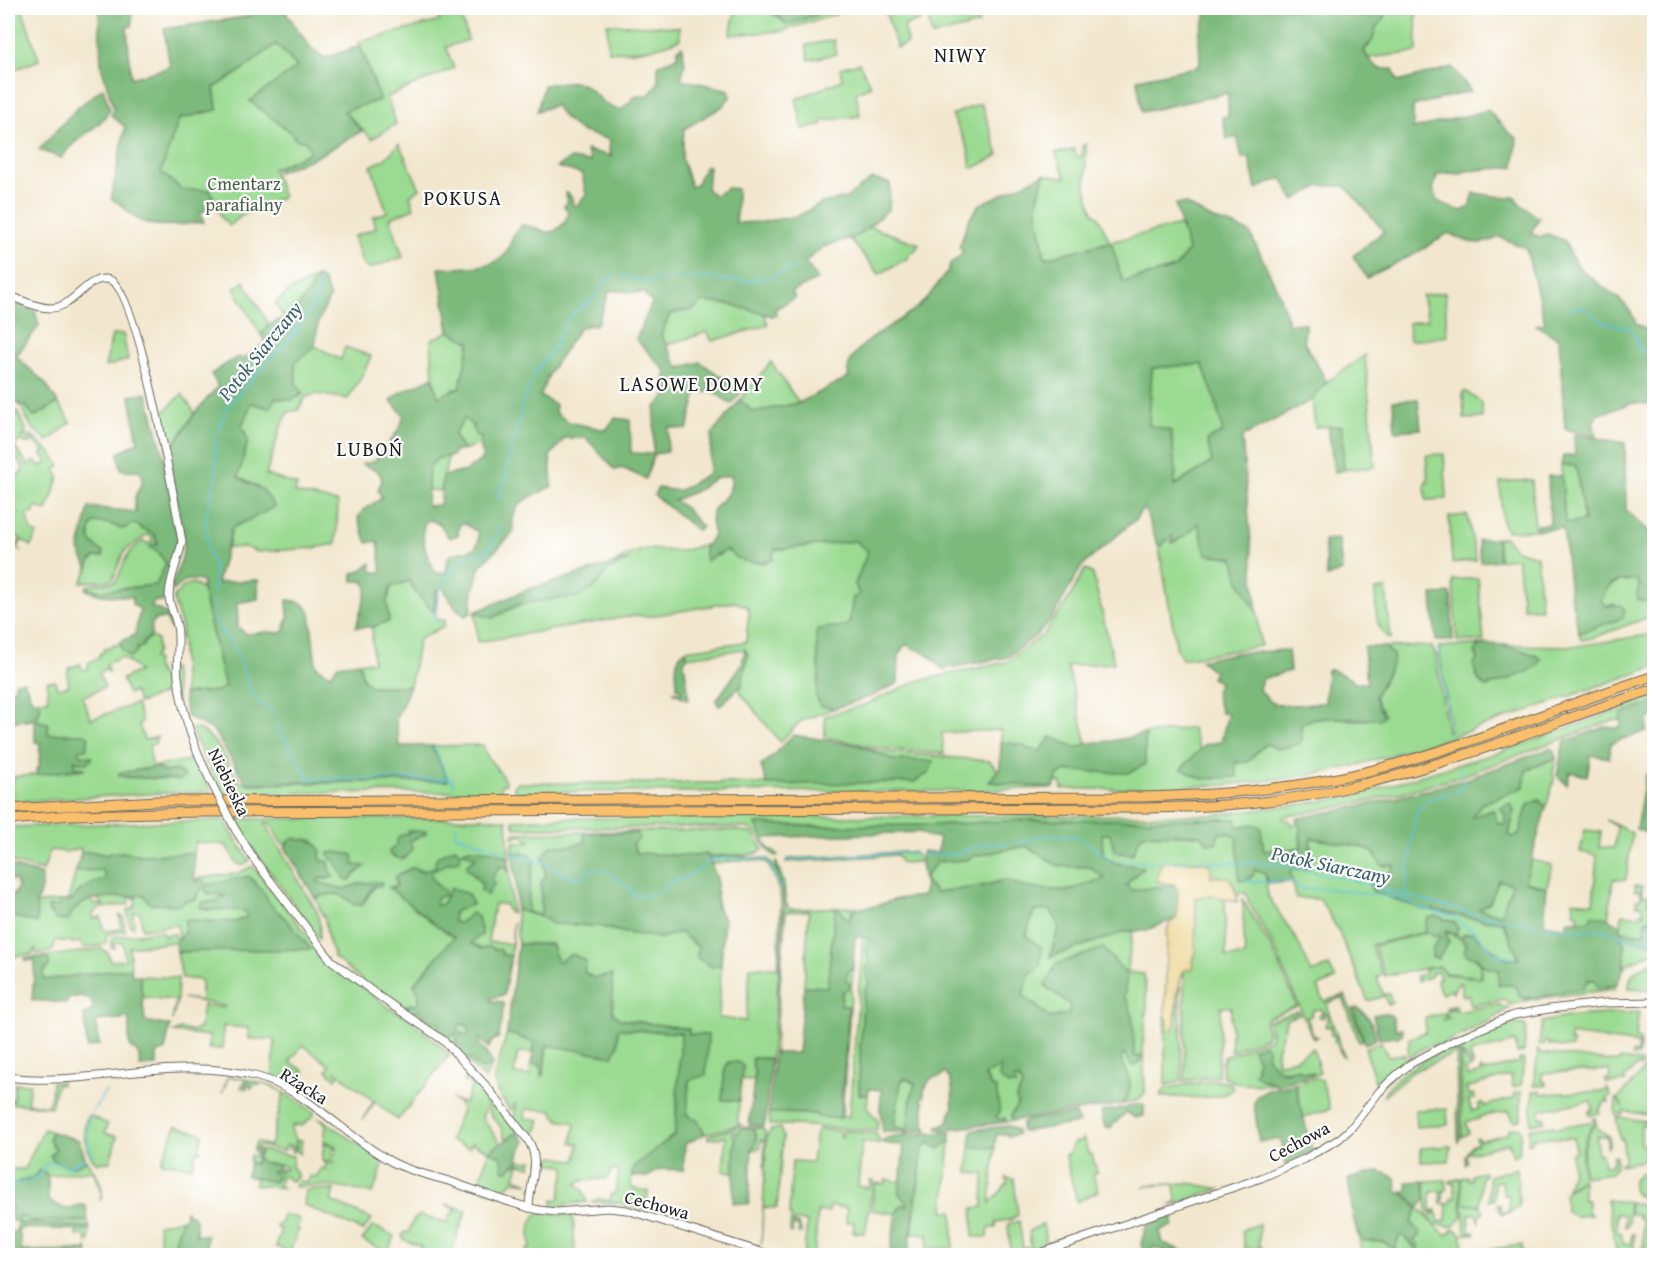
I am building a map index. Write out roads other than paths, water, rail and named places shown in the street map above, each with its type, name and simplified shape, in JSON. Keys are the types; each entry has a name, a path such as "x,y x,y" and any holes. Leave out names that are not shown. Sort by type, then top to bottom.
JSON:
{"highway":[{"path":"8,809 76,804 179,801 1142,797 1246,792 1309,784 1391,765 1654,676"},
{"path":"8,820 72,815 174,812 1135,808 1240,804 1329,792 1404,774 1654,688"}],"street":[{"name":"Niebieska","path":"8,295 51,308 65,305 94,281 110,280 120,288 131,314 155,406 182,541 169,597 177,626 178,677 186,722 198,755 235,829 256,862 330,959 363,985 443,1040 481,1081 528,1140 532,1146 536,1164 529,1208"},
{"name":"Cechowa","path":"1031,1256 1262,1178 1304,1159 1339,1139 1351,1128 1379,1092 1410,1065 1492,1023 1532,1011 1623,1002 1654,1002"},
{"name":"Rżącka","path":"8,1077 35,1079 194,1069 255,1076 287,1088 393,1162 529,1208"},
{"name":"Cechowa","path":"529,1208 549,1212 608,1208 630,1210 774,1256"}],"waterway":[{"path":"621,275 647,282 683,277 747,281 771,277 797,267"},
{"path":"500,500 499,490 504,484 516,429 521,419 521,407 537,370 553,349 573,313 590,302 607,279 614,275"},
{"name":"Potok Siarczany","path":"215,579 214,567 208,550 206,522 216,480 216,438 219,426 228,407 288,341 317,302 319,281"},
{"path":"1570,308 1585,307 1602,322 1629,328 1641,351 1654,353"},
{"path":"433,624 439,595 448,575 461,562 491,546 499,526"},
{"name":"Potok Siarczany","path":"214,593 215,580"},
{"name":"Potok Siarczany","path":"212,601 215,620 220,630 234,646 252,693 260,703 275,713 281,733 310,779 449,779 453,780 453,785"},
{"path":"1438,647 1450,734"},
{"path":"434,747 449,779"},
{"path":"1459,769 1460,775"},
{"path":"1405,896 1416,812 1428,800 1462,789 1464,786 1462,781"},
{"path":"456,826 456,835 505,851"},
{"name":"Potok Siarczany","path":"1016,842 1030,841 1043,836 1066,835 1079,837 1110,859 1146,862 1272,863 1347,879 1477,915 1536,925"},
{"name":"Potok Siarczany","path":"921,854 958,854 981,844 1009,843"},
{"name":"Potok Siarczany","path":"513,853 548,864 567,876 581,878 593,869 606,870 629,888 634,895 645,896 656,894 674,880 689,876 717,859 770,860"},
{"name":"Potok Siarczany","path":"787,860 897,853 915,854"},
{"path":"769,862 781,889"},
{"path":"1650,941 1654,873"},
{"path":"1244,880 1292,881 1303,889 1331,889 1399,898 1420,908 1455,917 1462,925 1473,930 1496,954 1516,958"},
{"name":"Potok Siarczany","path":"1543,926 1581,931 1597,929 1635,940 1654,940"},
{"path":"161,1074 166,1073"},
{"path":"110,1084 115,1078"},
{"path":"92,1112 106,1091"},
{"path":"90,1116 87,1131 93,1155 91,1155"},
{"path":"8,1186 37,1179 47,1163 55,1162 69,1167 84,1159"}],"district":[{"name":"NIWY","path":"961,55"},
{"name":"POKUSA","path":"463,198"},
{"name":"LASOWE DOMY","path":"692,384"},
{"name":"LUBOŃ","path":"370,449"}],"park label":[{"name":"Cmentarz parafialny","path":"244,194"}]}
